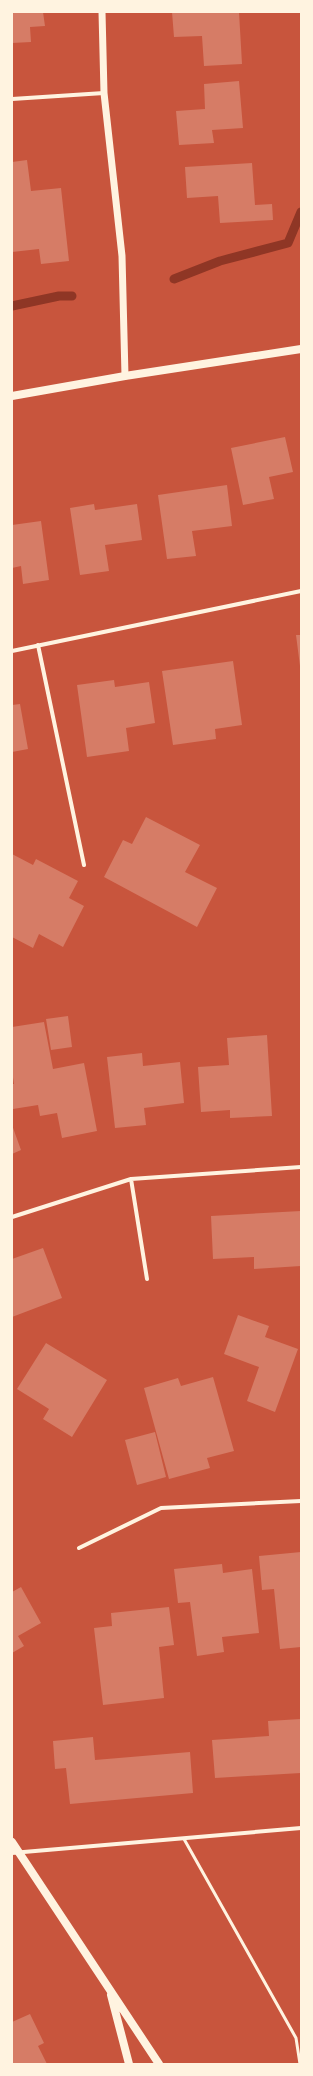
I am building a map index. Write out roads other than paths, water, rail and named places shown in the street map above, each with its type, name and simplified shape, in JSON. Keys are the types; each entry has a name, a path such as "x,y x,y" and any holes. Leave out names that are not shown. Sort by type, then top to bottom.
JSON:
{"main road":[{"path":"12,396 125,376 301,349"},
{"path":"12,1842 16,1853 109,1989 158,2064"},
{"path":"109,1989 129,2064"}],"street":[{"path":"102,12 104,93 122,256 125,376"},
{"path":"12,98 104,93"},
{"path":"12,651 301,591"},
{"path":"38,645 84,865"},
{"path":"12,1217 131,1179 301,1167"},
{"path":"131,1179 146,1279"},
{"path":"79,1548 161,1508 301,1501"},
{"path":"16,1853 301,1828"}],"lane":[{"path":"184,1839 296,2038 300,2064"}],"waterway":[{"path":"174,279 220,261 288,243 301,212"},
{"path":"12,306 59,296 72,296"}]}
